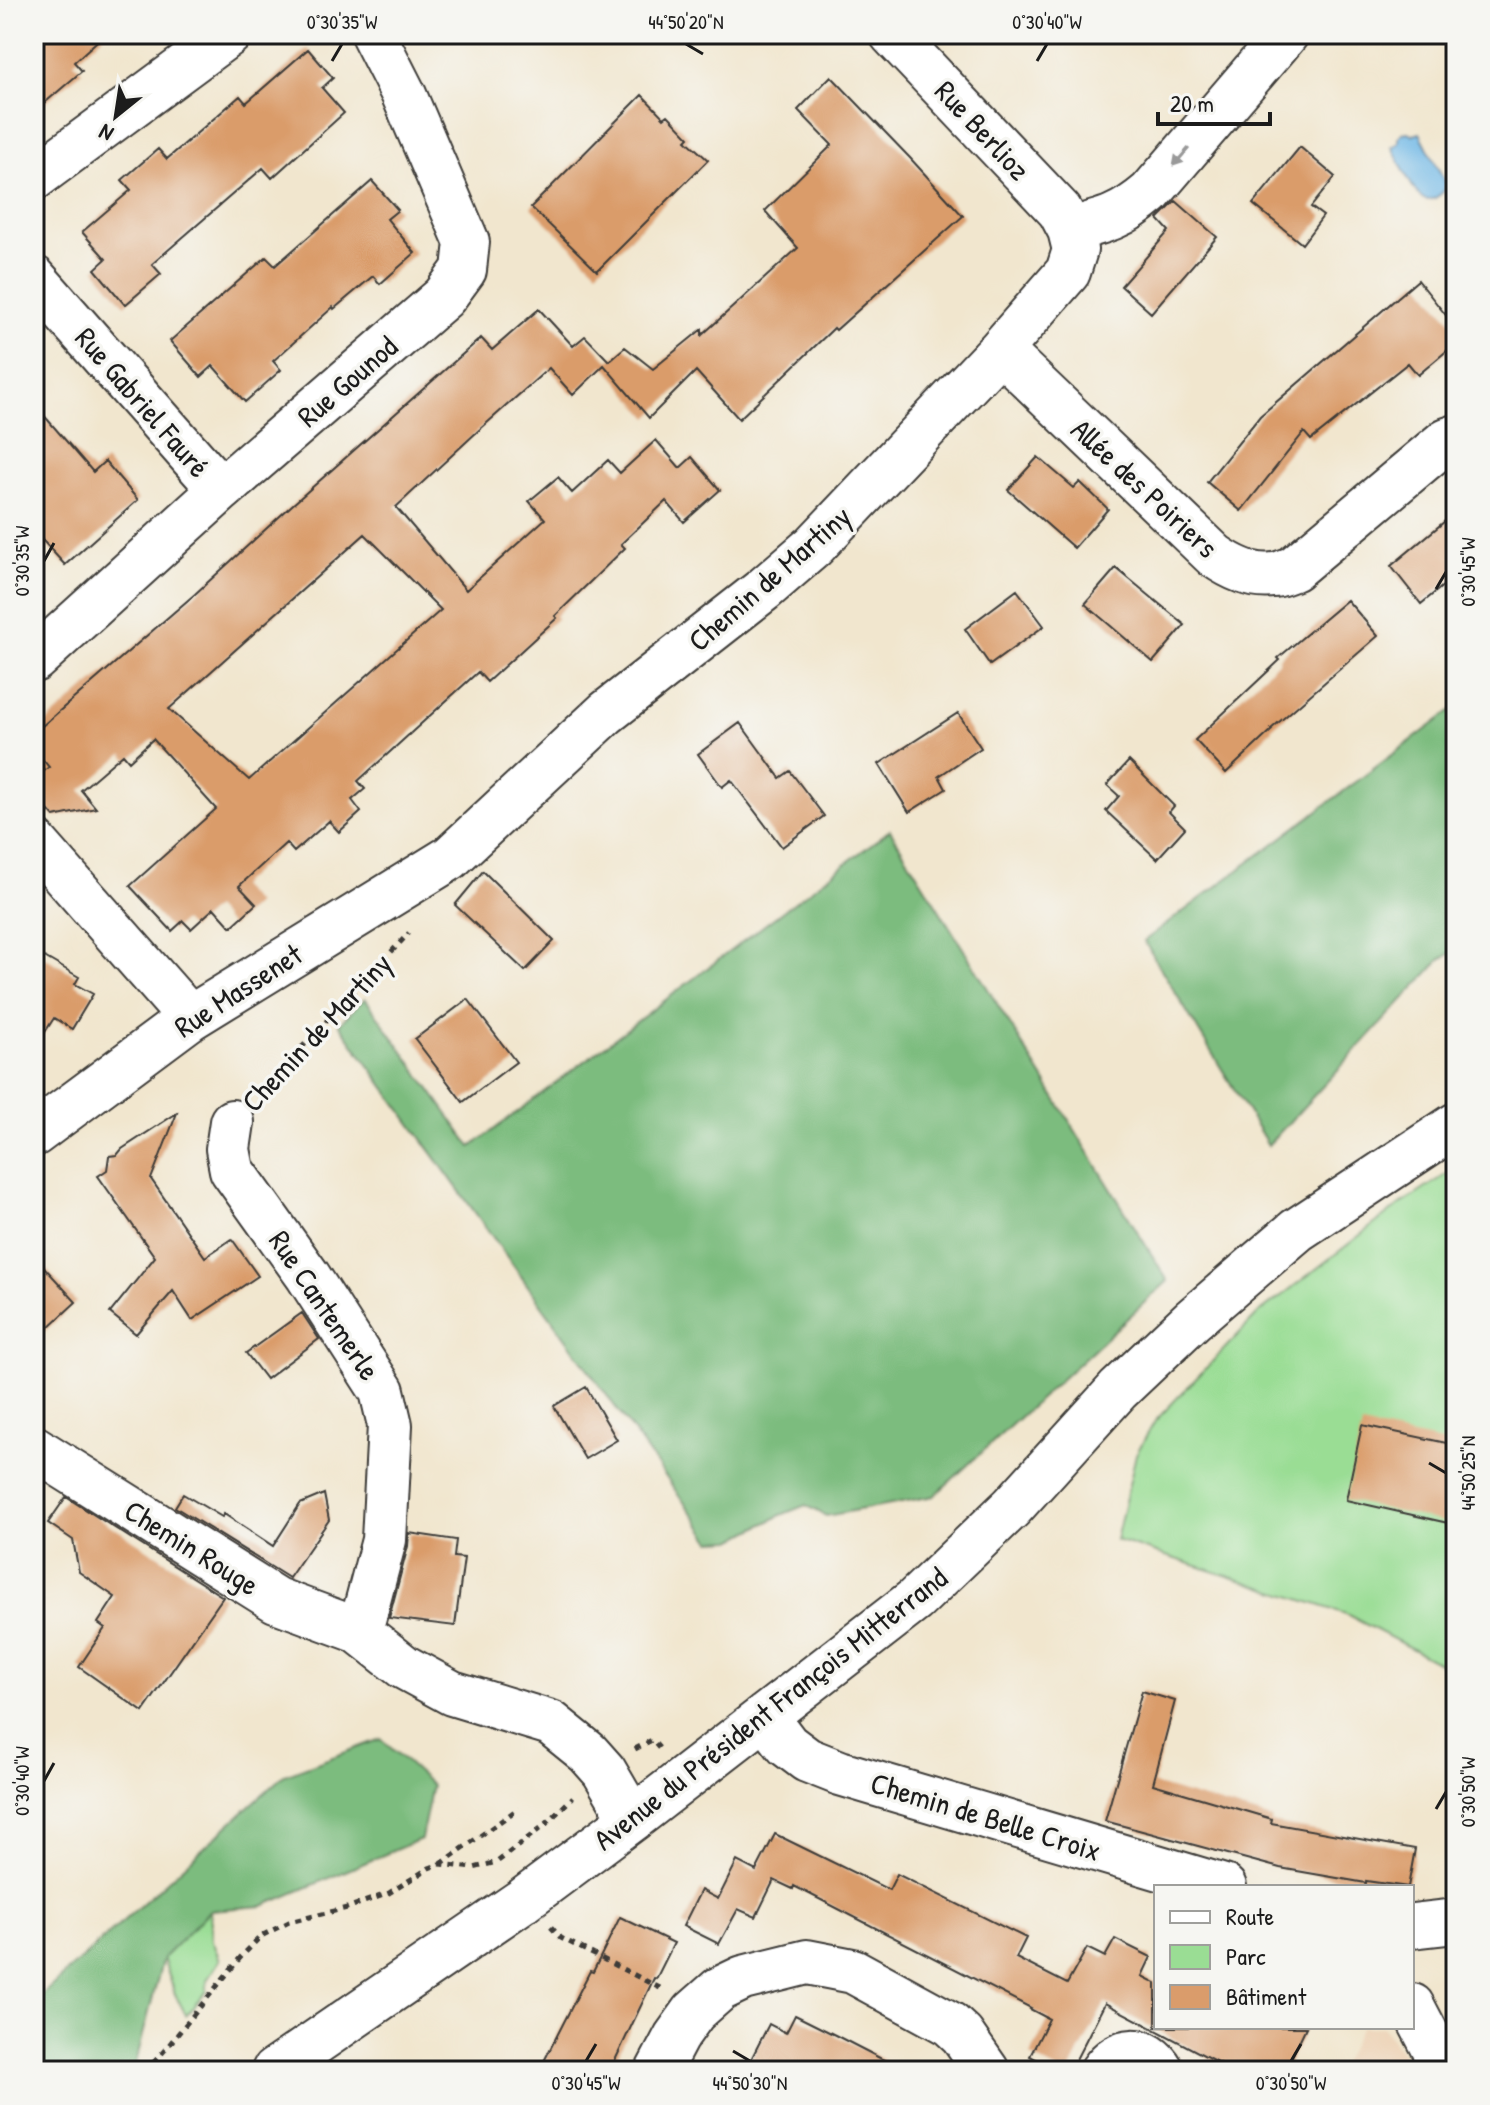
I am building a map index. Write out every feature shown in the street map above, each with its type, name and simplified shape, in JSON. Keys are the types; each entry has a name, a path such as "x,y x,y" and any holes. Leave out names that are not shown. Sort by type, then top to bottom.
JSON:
{"street":[{"path":"34,178 229,34"},
{"name":"Rue Gounod","path":"34,660 221,490 444,297 464,270 467,242 404,95 373,34"},
{"name":"Rue Berlioz","path":"892,34 1060,211 1070,230"},
{"path":"1070,230 1131,210 1150,193 1286,34"},
{"name":"Chemin de Martiny","path":"450,858 606,713 751,600 814,546 1000,350 1068,272 1075,250 1070,230"},
{"name":"Rue Gabriel Fauré","path":"34,278 221,490"},
{"name":"Allée des Poiriers","path":"1000,350 1215,556 1231,568 1250,573 1271,576 1293,569 1447,440 1456,437"},
{"path":"34,841 190,1018"},
{"name":"Rue Massenet","path":"34,1134 190,1018 450,858"},
{"name":"Rue Cantemerle","path":"232,1122 228,1149 232,1170 308,1276 382,1391 390,1425 384,1540 364,1616 357,1630"},
{"name":"Avenue du Président François Mitterrand","path":"274,2071 525,1899 915,1600 1012,1507 1118,1390 1192,1320 1297,1230 1456,1125"},
{"name":"Chemin Rouge","path":"34,1448 276,1600 357,1630"},
{"path":"357,1630 404,1667 452,1693 551,1723 588,1753 635,1817"},
{"name":"Chemin de Belle Croix","path":"765,1716 787,1745 807,1760 840,1773 1217,1885"},
{"path":"1414,1926 1456,1921"},
{"path":"658,2071 694,2012 720,1989 743,1978 807,1962 853,1971 950,2024 962,2035 987,2071"},
{"path":"1414,2010 1446,2071"},
{"path":"1102,2071 1119,2054 1141,2052 1151,2057 1162,2071"}],"path":[{"name":"Chemin de Martiny","path":"232,1122 419,922"},
{"path":"440,1864 474,1868 497,1862 546,1824 624,1755 652,1740 685,1779"},
{"path":"145,2071 261,1936 289,1922 347,1908 389,1893 440,1864 519,1808"},
{"path":"561,1938 666,1991"}],"shaded area":[{"path":"1360,2029 1384,2029 1412,2071 1338,2071"}],"green space":[{"path":"1456,707 1456,950 1440,960 1268,1145 1144,941"},
{"path":"890,830 1168,1281 934,1496 826,1516 806,1505 733,1540 712,1541 339,1024 365,998 471,1147"},
{"path":"1456,1168 1456,1672 1346,1614 1116,1540 1136,1454 1155,1421 1258,1314 1390,1212"},
{"path":"381,1739 432,1785 421,1839 263,1906 210,1910 163,1958 135,2066 124,2071 34,2071 34,2002 284,1775"},
{"path":"210,1909 212,1941 220,1960 207,1980 207,1991 186,2015 163,1958"}],"water":[{"path":"1402,133 1414,135 1420,133 1445,182 1444,191 1432,199 1422,198 1417,193 1392,147 1399,143"}],"building":[{"path":"34,34 105,34 74,62 82,71 34,112"},
{"path":"308,49 333,78 322,88 344,113 272,178 263,168 152,264 161,274 125,305 95,269 106,259 82,232 131,190 122,180 158,149 167,159 240,96 246,103"},
{"path":"831,76 963,216 836,330 834,328 739,419 696,371 649,418 604,365 573,395 549,368 478,431 396,507 466,590 545,519 529,501 558,477 572,493 608,460 620,473 656,440 680,468 692,457 720,490 684,522 666,501 621,544 625,548 555,616 557,618 487,682 478,672 358,781 365,789 352,800 361,812 339,832 329,821 294,852 286,843 239,886 256,904 231,927 214,908 191,929 183,921 172,931 130,886 216,809 153,739 129,761 123,754 81,790 96,808 54,817 34,794 34,779 49,767 34,749 34,733 195,594 481,338 492,350 539,309 573,346 585,336 609,361 625,347 653,369 702,329 702,335 798,248 765,211 832,145 798,110","holes":["365,534 441,610 249,780 169,709"]},
{"path":"642,95 664,118 668,115 689,137 686,140 708,160 597,271 531,207"},
{"path":"1300,147 1335,177 1311,207 1323,216 1302,244 1253,204"},
{"path":"372,181 398,210 387,219 415,253 380,284 373,276 333,307 273,361 281,370 245,402 213,366 201,377 170,341 266,257 275,266"},
{"path":"1176,201 1217,237 1151,313 1121,286 1169,231 1158,219"},
{"path":"1418,280 1456,328 1456,343 1418,375 1408,363 1311,440 1304,432 1241,511 1207,482 1260,416"},
{"path":"34,404 93,472 105,461 138,500 65,565 34,531"},
{"path":"1038,457 1074,488 1080,482 1108,509 1074,548 1008,490"},
{"path":"1456,512 1456,575 1421,604 1391,566"},
{"path":"1116,568 1185,625 1153,662 1085,604"},
{"path":"1017,590 1044,626 990,665 965,629"},
{"path":"1347,600 1378,636 1271,729 1226,773 1195,740 1280,660 1278,658"},
{"path":"958,713 981,748 939,776 946,789 909,812 879,764"},
{"path":"740,723 780,778 790,771 824,816 782,847 731,780 722,787 698,754"},
{"path":"1129,761 1174,806 1169,812 1185,828 1157,859 1106,811 1119,796 1107,785"},
{"path":"483,871 554,941 525,971 455,905"},
{"path":"34,951 79,977 75,984 93,994 72,1029 54,1018 34,1049"},
{"path":"468,999 516,1062 463,1102 415,1039"},
{"path":"177,1113 151,1179 205,1257 232,1239 258,1276 192,1320 173,1291 136,1334 110,1313 155,1257 98,1176 107,1170 109,1156 117,1155"},
{"path":"34,1256 76,1302 34,1341"},
{"path":"302,1313 319,1339 266,1379 246,1353"},
{"path":"586,1387 617,1440 585,1459 554,1406"},
{"path":"1362,1425 1456,1445 1456,1489 1448,1523 1346,1500"},
{"path":"183,1494 222,1517 224,1514 273,1546 300,1504 324,1494 329,1520 289,1578 175,1507"},
{"path":"66,1497 223,1597 143,1712 79,1667 105,1628 98,1623 115,1597 79,1572 73,1540 48,1523"},
{"path":"409,1533 456,1540 454,1557 464,1558 455,1626 389,1618"},
{"path":"1142,1691 1175,1701 1153,1784 1272,1819 1271,1823 1415,1849 1408,1885 1366,1883 1280,1868 1105,1821"},
{"path":"775,1834 889,1890 897,1874 1026,1938 1016,1958 1067,1984 1087,1948 1105,1957 1115,1939 1151,1957 1142,1976 1154,1982 1154,2029 1105,2003 1070,2071 1059,2071 1030,2056 1049,2019 794,1886 793,1889 774,1880 756,1917 738,1909 719,1944 683,1926 701,1890 718,1899 737,1861 756,1871"},
{"path":"620,1917 674,1943 610,2071 539,2071 590,1971 593,1972"},
{"path":"795,2015 905,2071 745,2071 769,2024 786,2033"},
{"path":"1154,2029 1305,2029 1285,2071 1234,2071"}]}
